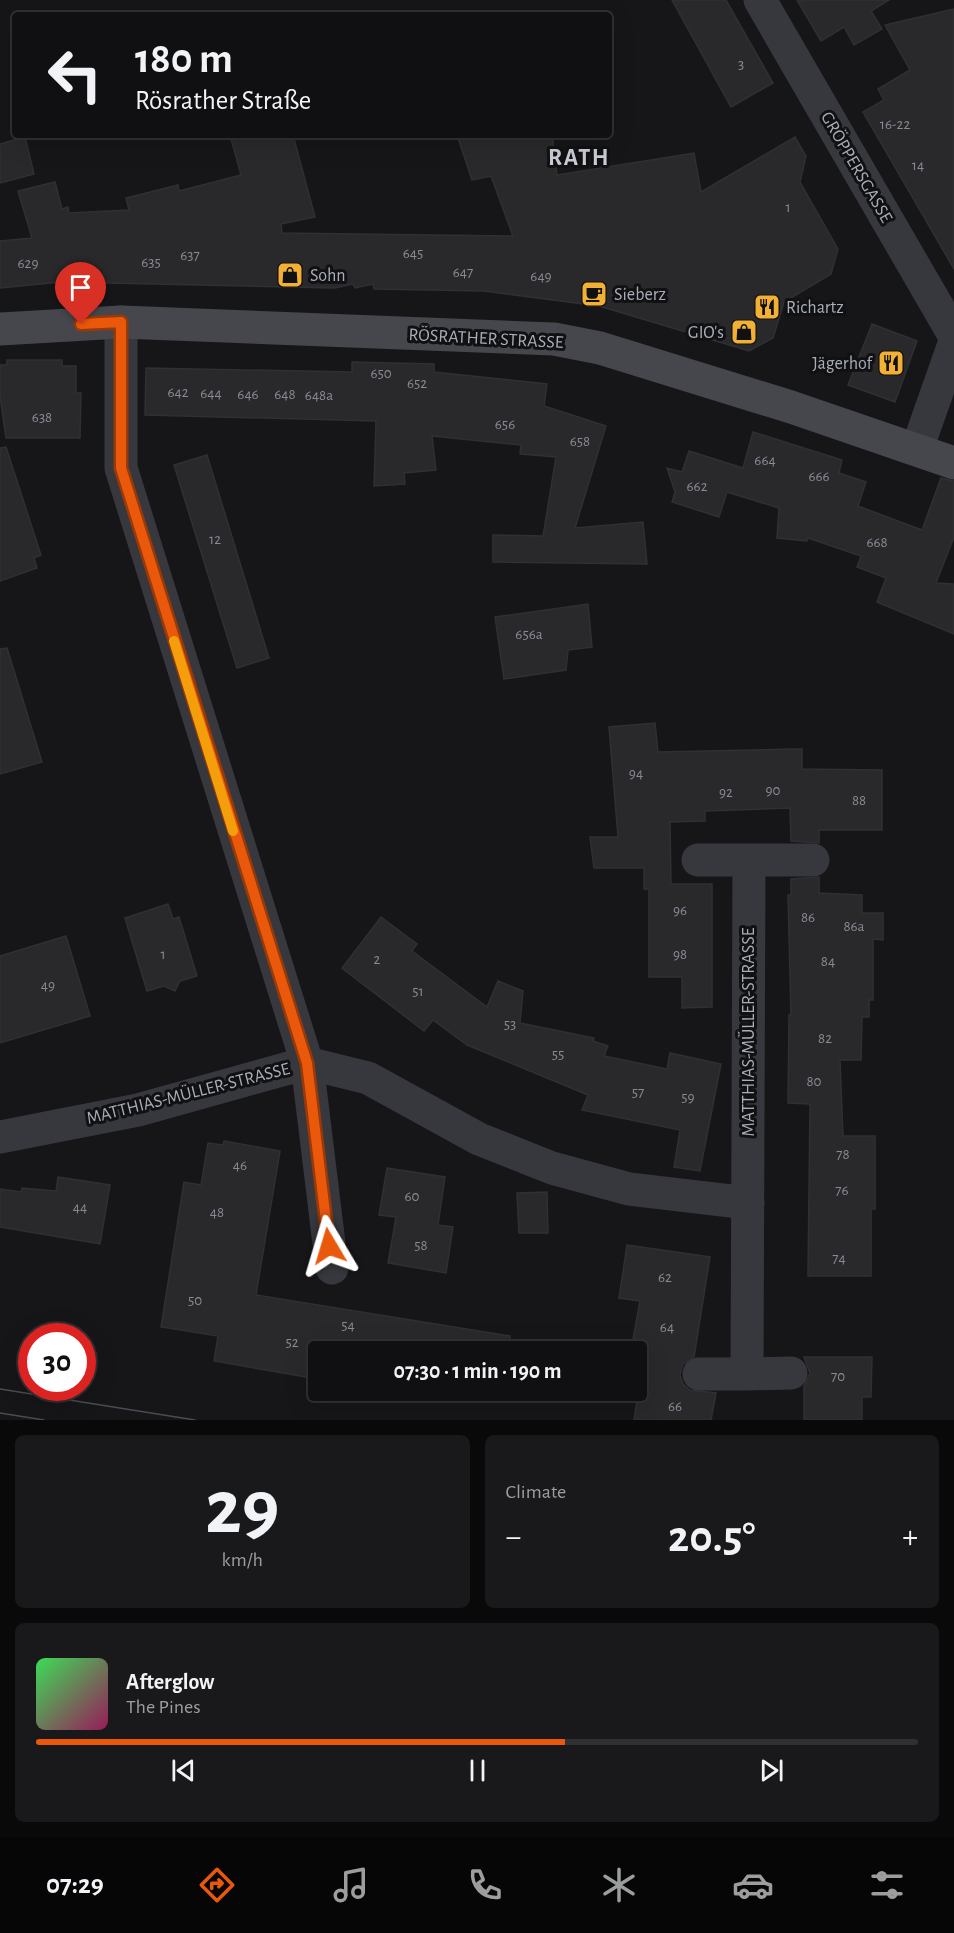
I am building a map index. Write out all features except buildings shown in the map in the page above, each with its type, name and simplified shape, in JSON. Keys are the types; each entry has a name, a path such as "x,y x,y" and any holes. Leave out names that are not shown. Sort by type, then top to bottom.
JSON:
{"main road":[{"name":"RÖSRATHER STRASSE","path":"0,329 121,322 555,339 600,348 917,449 954,463"}],"street":[{"name":"GRÖPPERSGASSE","path":"760,0 954,335"},
{"path":"121,322 121,468 307,1063 332,1268"},
{"path":"917,449 954,344"},
{"path":"698,860 813,860"},
{"name":"MATTHIAS-MÜLLER-STRASSE","path":"747,1374 749,861"},
{"name":"MATTHIAS-MÜLLER-STRASSE","path":"0,1137 138,1110 307,1063 368,1078 479,1139 552,1168 629,1189 747,1203"},
{"path":"699,1374 791,1373"}],"tram line":[{"path":"0,1389 195,1420"},
{"path":"0,1413 44,1420"}],"slow traffic":[{"path":"174,641 233,831"}],"place":[{"name":"Sohn","path":"290,275"},
{"name":"Sieberz","path":"594,294"},
{"name":"Richartz","path":"767,307"},
{"name":"GIO's","path":"744,332"},
{"name":"Jägerhof","path":"891,363"}],"district":[{"name":"RATH","path":"579,157"}],"route":[{"path":"81,324 121,322 121,468 214,772 307,1063 329,1246"}]}
